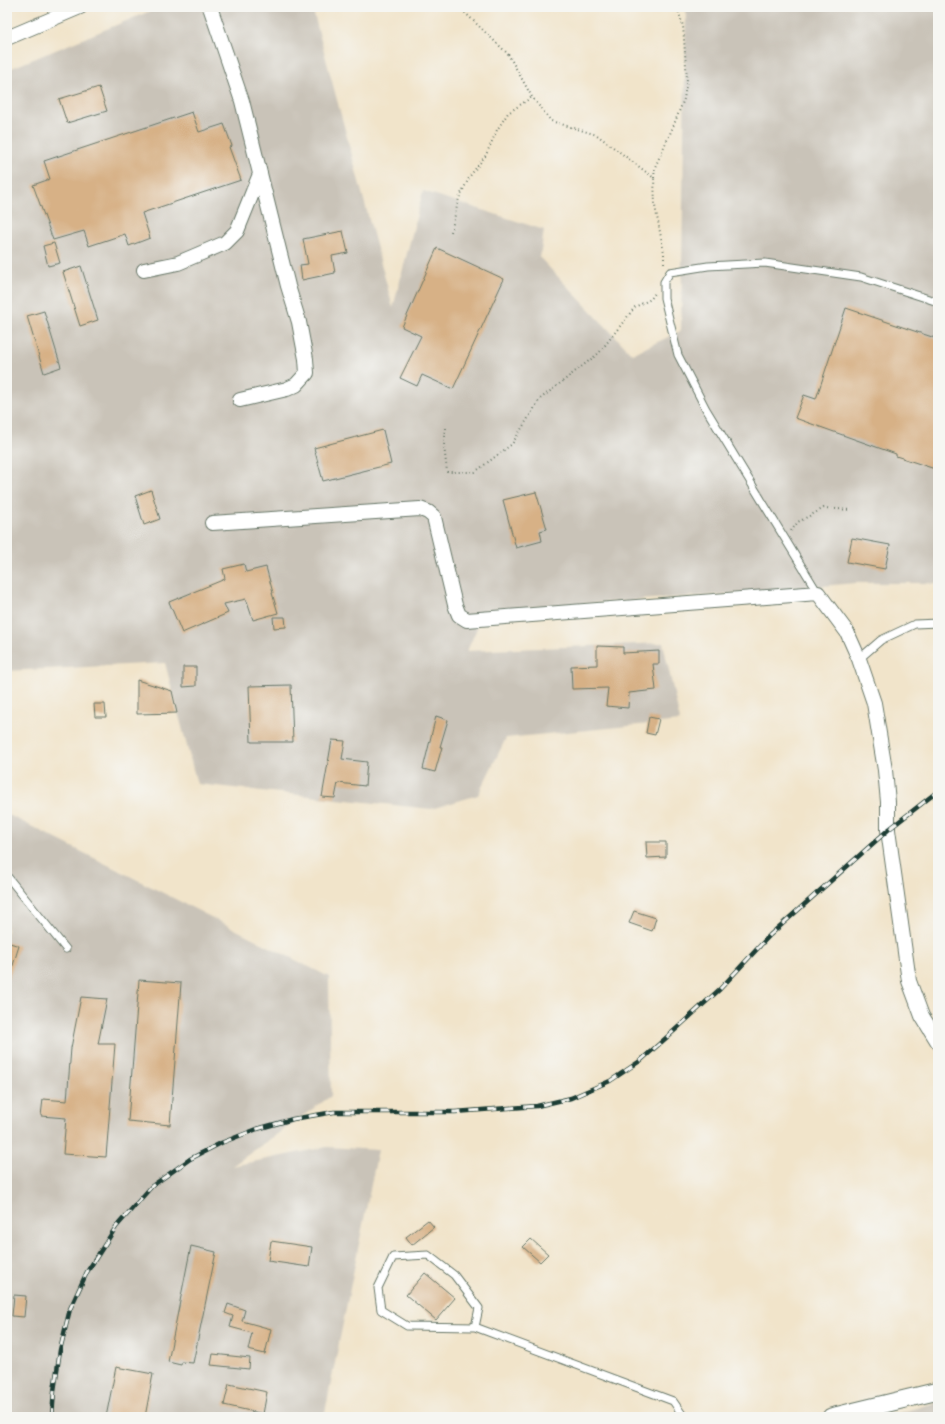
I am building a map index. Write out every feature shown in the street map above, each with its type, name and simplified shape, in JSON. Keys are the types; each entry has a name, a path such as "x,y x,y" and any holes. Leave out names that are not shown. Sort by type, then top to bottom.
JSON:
{"street":[{"path":"7,38 80,7"},
{"path":"210,7 242,100 306,359 307,373 296,385 240,400"},
{"path":"144,270 178,263 225,243 237,230 260,174"},
{"path":"212,523 420,510 428,512 434,518 455,605 459,615 467,620 818,593 847,632 859,659 874,704 885,770 888,802 888,830 910,981 922,1016 938,1042"},
{"path":"831,1417 938,1391"}],"lane":[{"path":"818,593 706,409 678,355 664,298 664,282 670,272 708,266 765,263 861,277 938,302"},
{"path":"859,659 881,640 915,624 938,623"},
{"path":"7,876 66,949"},
{"path":"474,1327 479,1308 454,1275 428,1255 393,1257 378,1288 381,1310 407,1326 474,1327 673,1401 684,1417"}],"path":[{"path":"459,7 508,54 532,97 551,121 597,135 654,178"},
{"path":"446,428 444,445 447,472 475,472 512,444 540,399 599,352 635,307 650,299 664,282 664,253 655,206 654,178 655,167 673,128 684,99 688,79 682,26 677,7"},
{"path":"451,232 459,198 470,176 486,155 497,130 508,113 532,97"},
{"path":"785,539 798,522 824,508 851,510"}],"shaded area":[{"path":"160,7 312,7 393,308 423,191 544,230 540,258 632,354 681,331 686,7 938,7 938,584 855,583 743,593 485,610 467,651 663,643 680,721 506,738 478,795 431,809 197,784 165,663 7,671 7,70"},
{"path":"7,814 329,977 331,1096 232,1166 327,1147 378,1150 324,1417 7,1417"},
{"path":"938,1402 938,1417 884,1417"}],"building":[{"path":"99,87 107,111 67,123 59,99"},
{"path":"192,112 199,132 224,124 232,146 229,147 241,180 142,213 150,238 129,246 125,234 89,246 84,231 53,240 33,185 50,179 44,161"},
{"path":"343,231 348,253 332,256 335,273 302,280 300,265 308,264 303,239"},
{"path":"54,243 60,263 48,266 43,246"},
{"path":"437,248 504,279 453,389 422,375 417,386 400,378 421,336 402,327"},
{"path":"81,266 98,320 80,326 63,272"},
{"path":"846,308 938,339 938,470 795,418 804,395 816,399"},
{"path":"44,311 61,367 44,373 27,316"},
{"path":"383,430 391,464 323,481 314,448"},
{"path":"151,490 160,519 144,525 135,496"},
{"path":"536,492 547,529 540,531 542,541 516,548 503,500"},
{"path":"852,538 890,545 885,569 847,562"},
{"path":"244,564 246,572 266,567 278,613 253,620 246,599 224,604 228,613 182,633 169,602 225,579 223,569"},
{"path":"273,617 285,617 286,627 274,628"},
{"path":"597,646 623,647 623,653 659,651 659,664 653,664 656,690 629,693 628,708 606,706 608,688 572,689 571,666 597,665"},
{"path":"183,667 196,667 196,686 183,687"},
{"path":"137,680 172,691 177,713 137,714"},
{"path":"291,685 293,742 251,742 249,686"},
{"path":"94,704 105,704 106,717 95,717"},
{"path":"436,716 448,720 440,747 442,747 435,772 423,769"},
{"path":"649,717 659,719 655,735 646,733"},
{"path":"332,740 345,741 342,759 367,762 365,786 338,783 335,798 322,797"},
{"path":"646,842 666,842 666,857 647,858"},
{"path":"634,911 656,918 652,931 629,923"},
{"path":"7,942 19,946 9,978 7,977"},
{"path":"139,980 181,983 170,1125 128,1121"},
{"path":"81,997 107,999 98,1044 115,1044 106,1157 63,1154 66,1118 41,1116 43,1099 67,1101 71,1048"},
{"path":"428,1220 434,1227 412,1245 406,1237"},
{"path":"531,1239 548,1254 540,1262 523,1247"},
{"path":"271,1241 312,1247 309,1267 268,1261"},
{"path":"191,1246 216,1252 193,1363 182,1362 181,1365 168,1362"},
{"path":"425,1273 455,1298 436,1320 406,1295"},
{"path":"14,1295 26,1296 24,1317 12,1316"},
{"path":"228,1304 245,1310 242,1321 271,1329 265,1354 248,1350 252,1333 230,1327 233,1316 225,1313"},
{"path":"213,1354 250,1358 249,1369 211,1365"},
{"path":"116,1367 153,1374 145,1417 106,1417"},
{"path":"229,1384 267,1392 263,1414 224,1405"}],"railway":[{"path":"52,1417 60,1350 70,1309 87,1272 116,1227 152,1186 190,1159 221,1143 257,1129 293,1119 334,1112 455,1112 537,1106 571,1098 610,1081 640,1061 720,989 770,935 888,830 938,791"}]}
